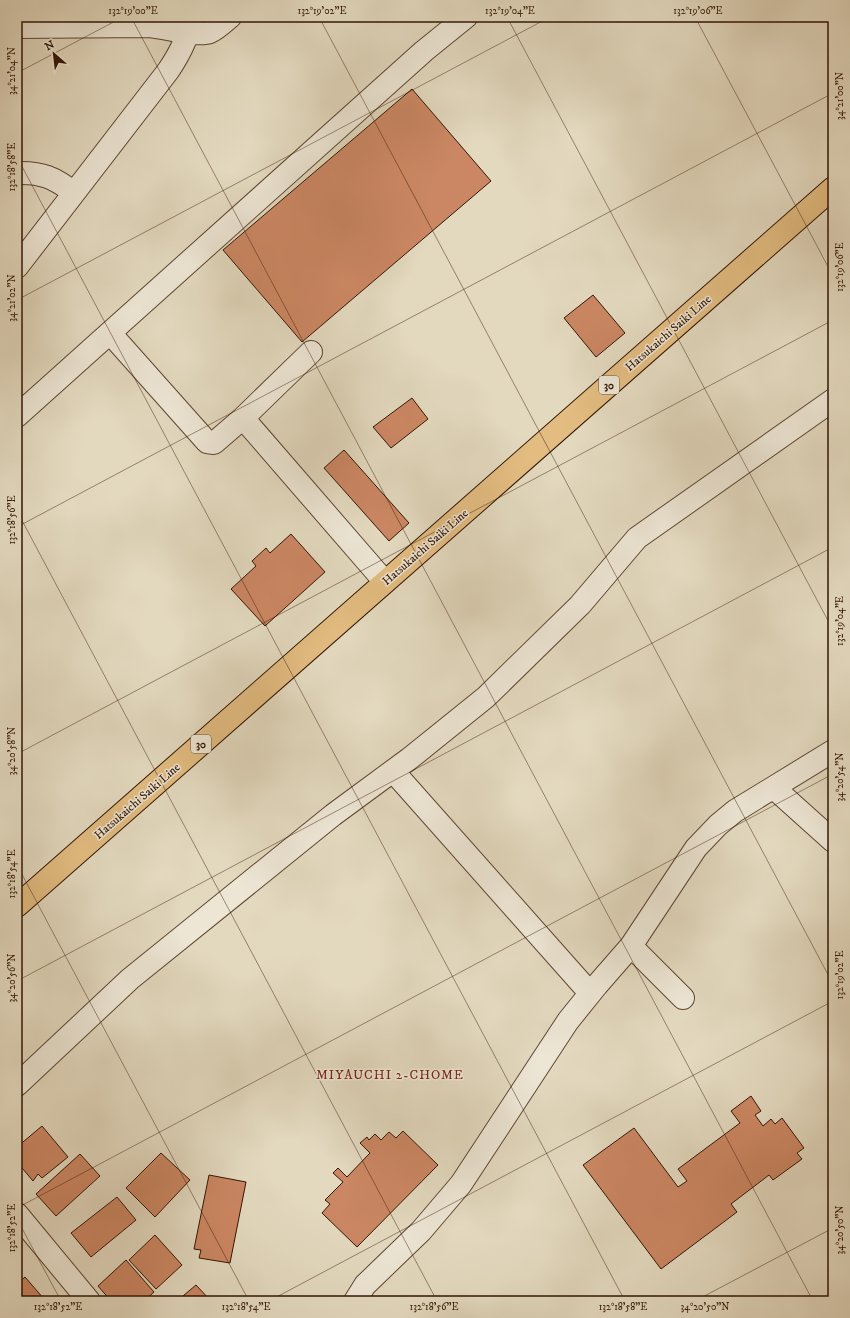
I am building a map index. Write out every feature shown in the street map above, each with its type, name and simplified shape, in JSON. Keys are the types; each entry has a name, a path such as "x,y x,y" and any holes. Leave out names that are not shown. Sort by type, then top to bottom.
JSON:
{"main road":[{"name":"Hatsukaichi Saiki Line","path":"17,906 833,188"}],"street":[{"path":"17,27 148,26 167,28 189,25 200,34 209,32 230,17"},
{"path":"17,416 424,51 466,17"},
{"path":"17,268 168,71 178,56 189,25"},
{"path":"17,174 40,174 53,178 74,193"},
{"path":"110,333 208,442 214,443 243,418 311,352"},
{"path":"17,1085 130,979 327,820 393,771 486,697 580,606 636,538 833,400"},
{"path":"243,418 385,582"},
{"path":"356,1301 368,1281 421,1231 448,1200 473,1167 568,1021 631,946 696,848 710,832 731,815 833,751"},
{"path":"393,771 590,993"},
{"path":"774,788 833,841"},
{"path":"631,946 683,998"},
{"path":"17,1214 89,1301"}],"building":[{"path":"412,89 491,181 302,342 223,250"},
{"path":"593,295 625,333 596,357 564,318"},
{"path":"412,398 428,419 391,448 373,427"},
{"path":"344,450 409,523 389,541 324,468"},
{"path":"291,534 325,572 265,626 231,589 256,566 252,561 266,548 270,553"},
{"path":"751,1096 761,1111 755,1115 763,1126 771,1119 775,1124 782,1118 804,1148 797,1153 802,1159 773,1180 769,1175 731,1204 737,1212 661,1269 583,1165 634,1128 678,1187 687,1181 678,1169 740,1123 731,1111"},
{"path":"42,1126 68,1157 42,1178 38,1174 33,1181 17,1162 17,1147"},
{"path":"403,1131 438,1165 357,1247 322,1213 330,1204 325,1200 343,1182 333,1173 338,1168 347,1177 370,1153 360,1143 367,1137 369,1140 375,1134 381,1140 389,1132 396,1138"},
{"path":"161,1153 190,1180 155,1217 126,1188"},
{"path":"80,1154 100,1176 56,1216 36,1194"},
{"path":"209,1175 246,1182 230,1263 199,1258 201,1250 194,1249"},
{"path":"117,1197 136,1220 91,1257 71,1233"},
{"path":"155,1235 182,1265 156,1289 129,1260"},
{"path":"126,1260 154,1292 144,1301 111,1301 98,1286"},
{"path":"25,1277 44,1299 41,1301 17,1301 17,1284"},
{"path":"196,1285 211,1301 177,1301"}],"district":[{"name":"MIYAUCHI 2-CHOME","path":"390,1074"}]}
